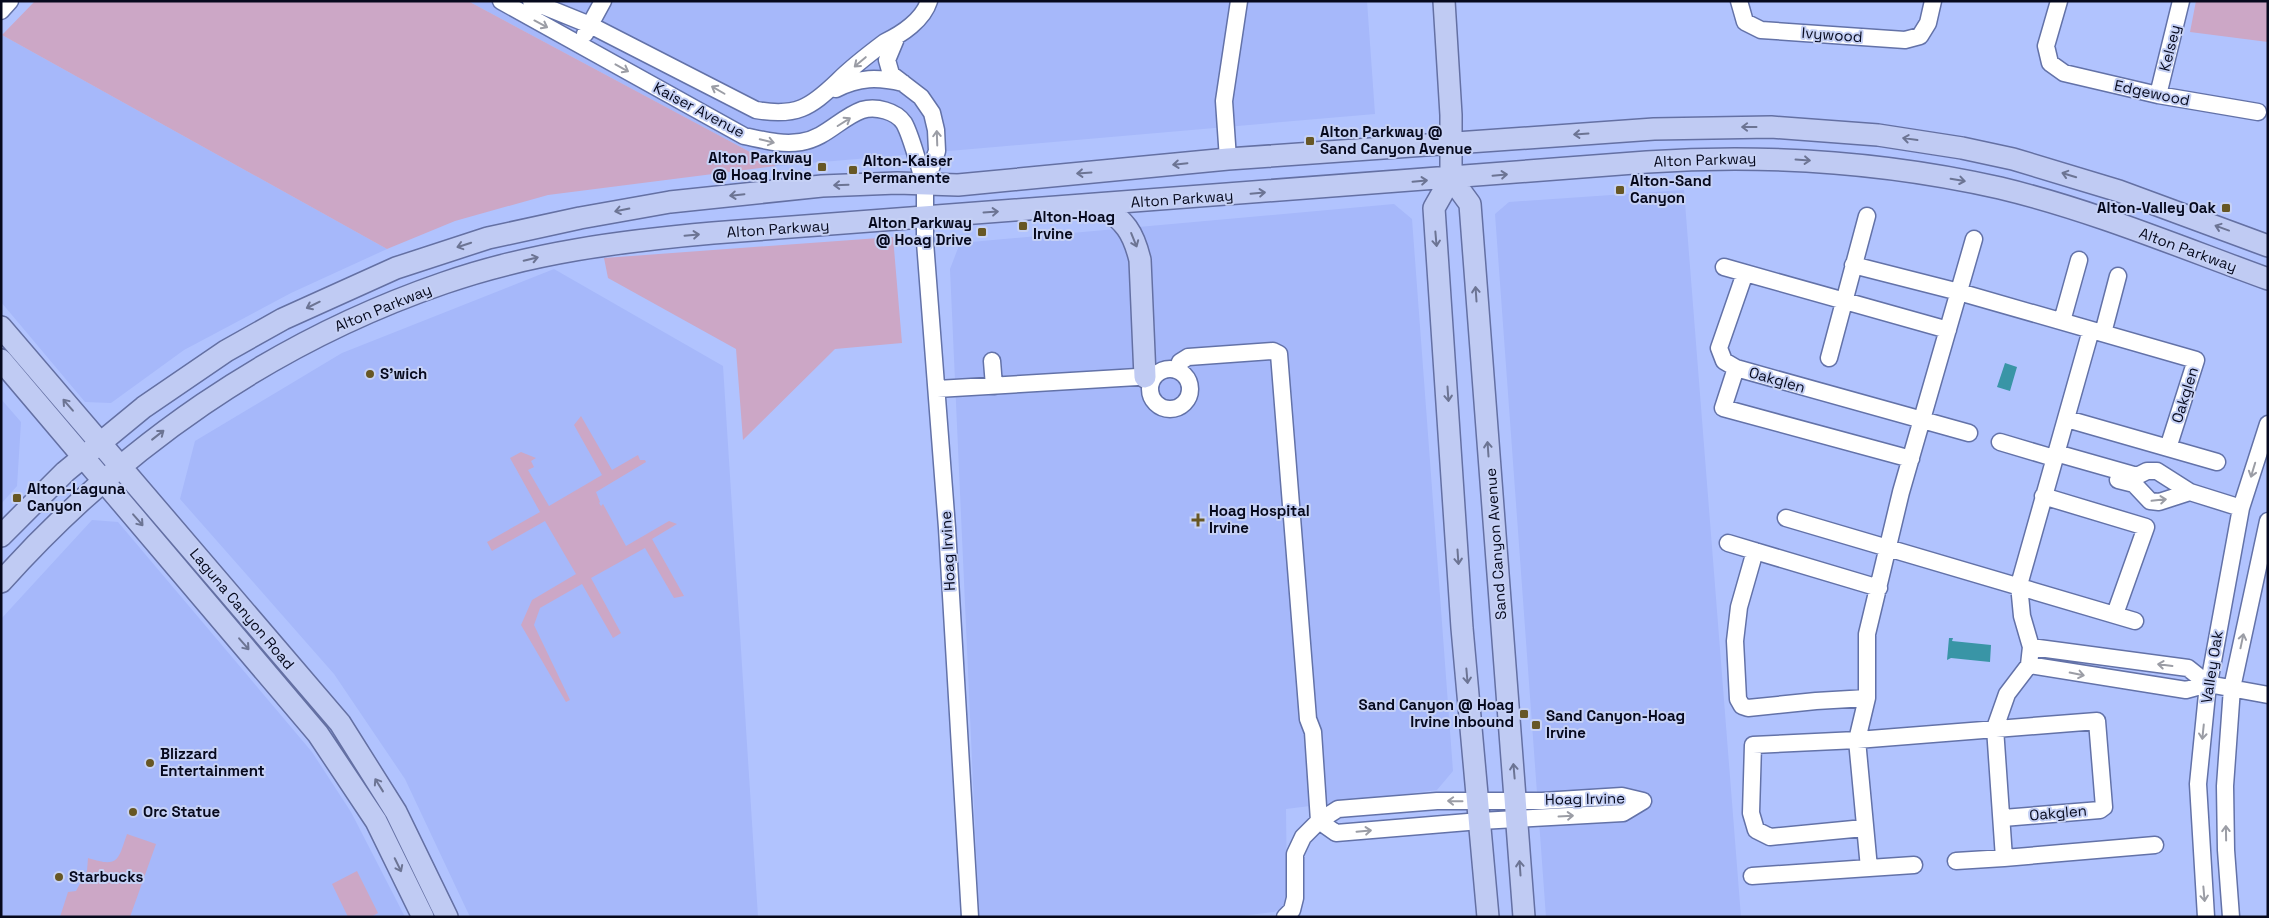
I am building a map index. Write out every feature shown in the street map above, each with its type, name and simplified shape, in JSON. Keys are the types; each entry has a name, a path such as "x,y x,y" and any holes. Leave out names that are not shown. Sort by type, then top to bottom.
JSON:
{"main road":[{"path":"1444,1 1451,178 1434,208 1445,346 1462,628 1480,811 1488,917"},
{"name":"Alton Parkway","path":"1,536 40,496 84,456 144,407 198,369 283,319 396,268 488,238 555,222 670,202 822,186 897,183 958,185 1228,159 1706,127 1810,128 1878,135 1962,148 2067,174 2268,246"},
{"name":"Alton Parkway","path":"1,582 56,524 120,466 187,414 272,360 356,317 444,283 549,255 621,242 1702,158 1771,158 1858,164 1966,182 2050,202 2268,279"},
{"name":"Sand Canyon Avenue","path":"1451,178 1470,204 1524,917"},
{"path":"1102,204 1124,223 1136,243 1140,260 1150,377"},
{"name":"Laguna Canyon Road","path":"1,327 340,724 396,812 447,917"},
{"name":"Laguna Canyon Road","path":"1,360 318,734 376,821 423,917"}],"street":[{"path":"1,11 10,1"},
{"name":"Kaiser Avenue","path":"501,1 744,136 777,144 812,139 862,110 877,109 891,112 903,122 910,135 925,185"},
{"name":"Kaiser Avenue","path":"531,1 590,25 756,110 772,113 801,109 815,103 885,42 897,36 925,12 929,1"},
{"path":"579,45 603,1"},
{"path":"1228,159 1224,101 1239,1"},
{"name":"Ivywood","path":"1739,1 1745,22 1761,30 1905,40 1920,36 1928,22 1933,1"},
{"name":"Edgewood","path":"2059,1 2046,46 2050,63 2064,73 2158,95 2258,112"},
{"name":"Kelsey","path":"2158,95 2181,1"},
{"name":"Kaiser Avenue","path":"897,36 887,60 892,74 921,97 932,113 936,130 937,151 925,185"},
{"name":"Kaiser Avenue","path":"827,93 849,82 869,78 903,83"},
{"name":"Hoag Irvine","path":"925,185 925,218 947,528 970,917"},
{"path":"1829,358 1866,216"},
{"path":"1869,868 1857,740 1867,698 1867,634 1887,548 1911,459 1974,239"},
{"path":"2062,321 2079,260"},
{"name":"Oakglen","path":"1853,265 1959,292 2196,360 2168,448"},
{"path":"1724,267 1948,330"},
{"name":"Oakglen","path":"1745,273 1719,348 1724,361 1736,368 1970,433"},
{"path":"2004,858 2003,818 1995,728 2008,694 2029,666 2031,647 2022,616 2019,585 2054,459 2097,331 2118,276"},
{"path":"1177,370 1180,362 1188,357 1273,351 1279,354 1308,719 1313,732 1320,821"},
{"path":"992,361 994,386"},
{"path":"1736,368 1723,408 1911,459"},
{"path":"937,389 1150,377 1165,370 1177,370 1187,378 1190,391 1184,403 1172,408 1159,405 1154,401 1150,389 1150,377"},
{"path":"2067,419 2217,462"},
{"name":"Valley Oak","path":"2206,917 2198,784 2208,684 2241,508 2268,424"},
{"path":"2000,442 2054,459 2136,480 2150,501 2159,502 2190,492"},
{"path":"2136,480 2147,471 2157,471 2190,492 2241,508"},
{"path":"2043,496 2146,527 2115,614"},
{"path":"1786,518 2019,585 2135,621"},
{"name":"Valley Oak","path":"2231,917 2226,850 2225,786 2232,688 2268,521"},
{"path":"1728,543 1879,588"},
{"path":"1755,551 1738,607 1735,641 1738,699 1742,706 1748,708 1867,698"},
{"path":"2031,647 2188,668 2208,684"},
{"path":"2102,679 2107,658"},
{"path":"2029,666 2102,679 2186,690 2208,684 2268,695"},
{"name":"Oakglen","path":"1864,828 1770,837 1756,830 1751,813 1753,745 1857,740 2097,721 2104,807 2100,810 2003,818"},
{"name":"Hoag Irvine","path":"1320,821 1336,833 1480,811 1517,810 1623,813 1643,801 1622,796 1517,810"},
{"name":"Hoag Irvine","path":"1285,917 1292,910 1295,898 1296,854 1302,837 1320,821 1338,809 1437,801 1480,811"},
{"path":"1956,861 2155,846"},
{"path":"1752,876 1914,865"}],"shaded area":[{"path":"35,1 468,1 776,166 548,195 455,221 387,249 2,35"},
{"path":"468,1 1367,1 1375,114 776,166"},
{"path":"2196,1 2268,1 2268,42 2190,32"},
{"path":"1,35 387,249 291,293 184,350 111,403 85,402 1,302"},
{"path":"1684,190 1741,917 1546,917 1495,214 1509,202"},
{"name":"Hoag Hospital Irvine","path":"1394,204 1412,219 1453,771 1437,790 1286,809 1287,894 1282,908 1274,912 1231,917 979,917 950,269 960,243"},
{"path":"893,237 902,343 835,349 743,440 736,349 608,278 604,258"},
{"path":"554,269 723,366 758,917 470,917 405,779 334,674 180,499 195,441 342,353"},
{"path":"2005,363 2017,367 2010,391 1997,387"},
{"path":"1,399 21,422 17,486 1,504"},
{"path":"581,416 612,470 638,455 640,460 645,460 646,462 596,492 599,503 601,506 603,504 626,546 669,521 677,524 652,539 684,596 674,598 645,548 591,578 621,633 613,638 582,584 540,608 534,625 570,700 566,702 521,625 532,600 576,574 545,521 492,551 487,542 540,512 510,458 521,452 536,458 531,461 534,467 528,470 549,506 602,475 574,425"},
{"name":"Blizzard Entertainment","path":"92,520 118,522 312,752 351,812 405,917 1,917 1,619"},
{"path":"1949,638 1953,638 1952,641 1991,645 1990,662 1951,658 1947,660"},
{"path":"127,834 156,844 130,917 60,917 68,892 76,891 87,871 88,858 106,862 116,860"},
{"path":"357,871 378,913 371,917 348,917 332,884"}],"place":[{"name":"Alton Parkway @ Sand Canyon Avenue","path":"1310,141"},
{"name":"Alton Parkway @ Hoag Irvine","path":"822,167"},
{"name":"Alton-Kaiser Permanente","path":"853,170"},
{"name":"Alton-Sand Canyon","path":"1620,190"},
{"name":"Alton-Valley Oak","path":"2226,208"},
{"name":"Alton-Hoag Irvine","path":"1023,226"},
{"name":"Alton Parkway @ Hoag Drive","path":"982,232"},
{"name":"S'wich","path":"370,374"},
{"name":"Alton-Laguna Canyon","path":"17,498"},
{"name":"Hoag Hospital Irvine","path":"1198,520"},
{"name":"Sand Canyon @ Hoag Irvine Inbound","path":"1524,714"},
{"name":"Sand Canyon-Hoag Irvine","path":"1536,725"},
{"name":"Blizzard Entertainment","path":"150,763"},
{"name":"Orc Statue","path":"133,812"},
{"name":"Starbucks","path":"59,877"}]}
